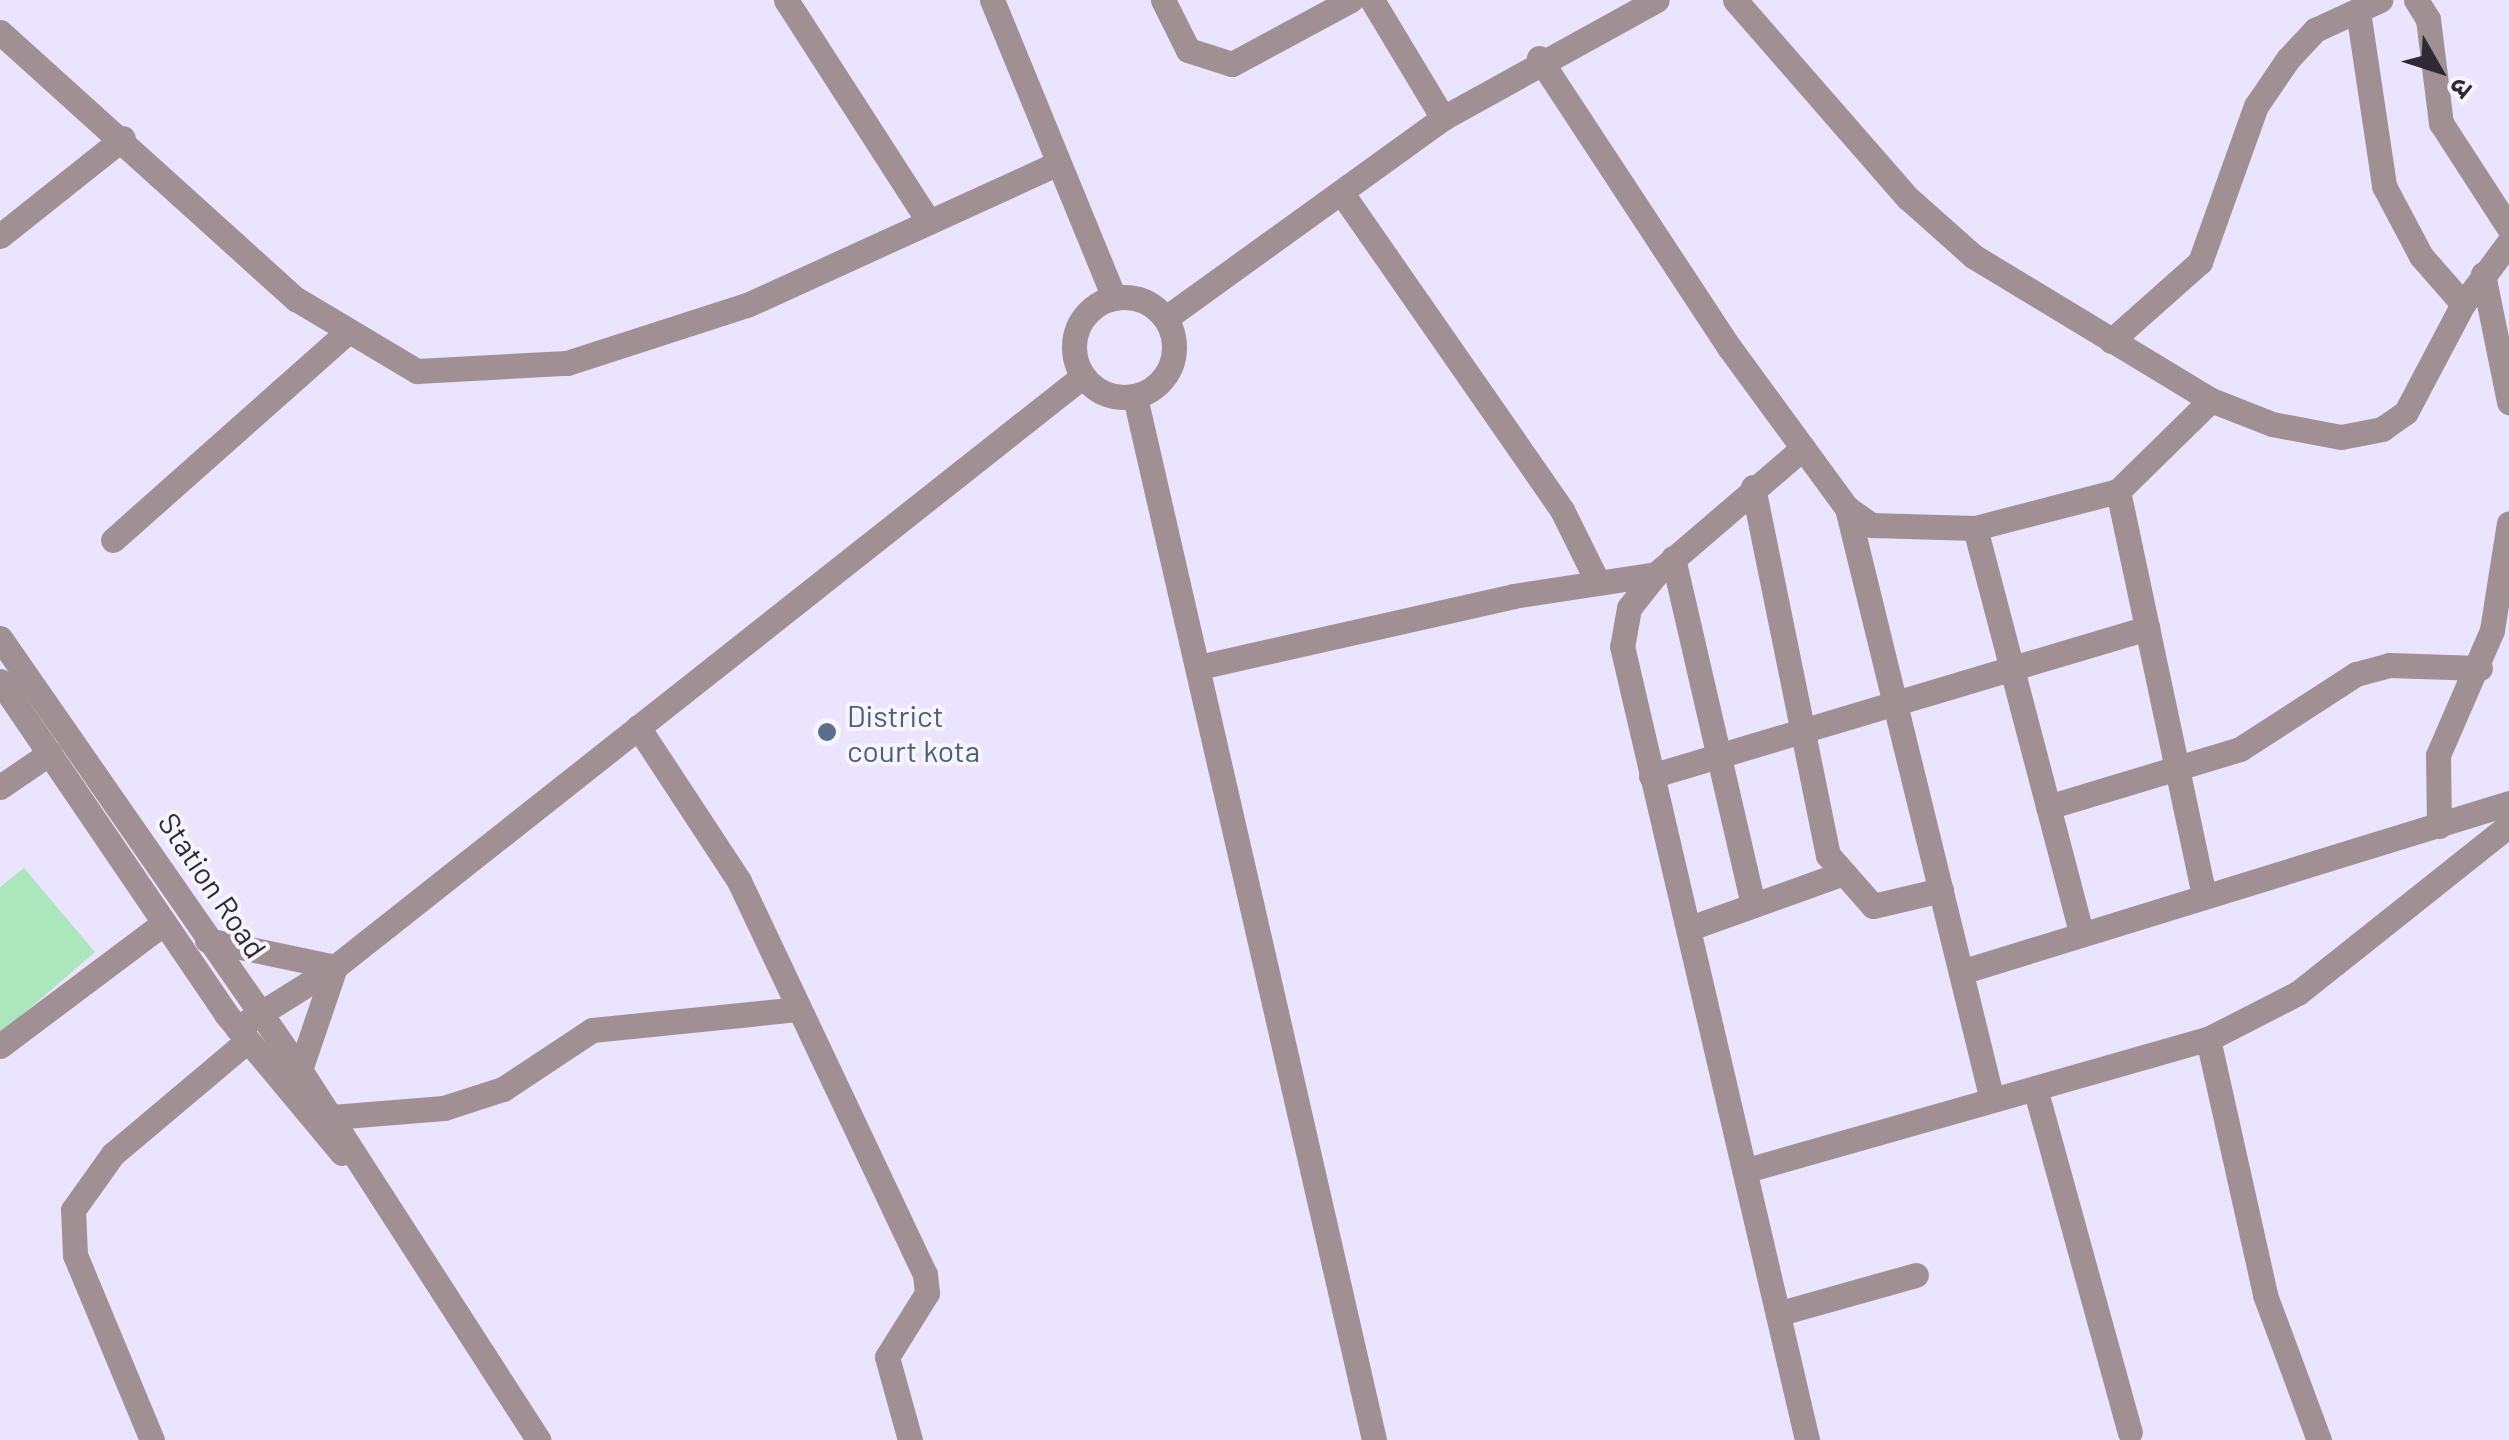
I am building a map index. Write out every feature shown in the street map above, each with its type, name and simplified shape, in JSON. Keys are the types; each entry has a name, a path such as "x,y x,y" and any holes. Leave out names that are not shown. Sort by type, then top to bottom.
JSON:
{"street":[{"path":"786,0 929,222"},
{"path":"992,0 1054,165 1114,298"},
{"path":"1163,0 1188,50 1232,64 1351,0"},
{"path":"1372,0 1443,118"},
{"path":"1166,318 1443,118 1539,58 1657,0"},
{"path":"1735,0 1908,198 1973,256 2211,400 2302,432 2382,429 2406,412 2464,304 2509,242"},
{"path":"2416,0 2428,20 2441,124 2509,228"},
{"path":"2111,341 2200,262 2256,106 2288,58 2315,30 2369,5 2384,186 2422,256 2464,304"},
{"path":"0,32 46,84 123,138 296,299 346,333 417,371 567,363 746,305 1054,165"},
{"path":"1539,58 1847,508 1992,1100"},
{"path":"0,236 123,138"},
{"path":"1341,192 1562,510 1598,583"},
{"path":"2483,274 2509,402"},
{"path":"1114,298 1152,304 1166,318 1174,356 1167,374 1135,397 1115,397 1083,376 1075,358 1082,320 1114,298"},
{"path":"113,540 346,333"},
{"path":"152,1440 75,1255 73,1210 113,1154 261,1013 335,966 1083,376"},
{"path":"1135,397 1374,1440"},
{"path":"1847,508 1907,532 1975,528 2118,491 2211,400"},
{"path":"1803,448 1665,566 1629,608 1622,646 1784,1312 1808,1440"},
{"path":"1753,487 1838,875 1873,906 1941,890"},
{"path":"2118,491 2204,894"},
{"path":"2439,826 2438,755 2480,668 2509,524"},
{"path":"1975,528 2081,932"},
{"path":"1199,667 1665,566"},
{"path":"1665,566 1720,758 1754,905"},
{"path":"1651,776 1720,758 2009,666 2147,628"},
{"name":"Station Road","path":"0,638 206,940 300,1070 538,1440"},
{"path":"2048,807 2178,772 2280,729 2356,674 2388,665 2480,668"},
{"name":"Station Road","path":"0,681 242,1034 364,1174"},
{"path":"638,727 739,882 925,1274 927,1294 887,1356 910,1440"},
{"path":"0,787 50,752"},
{"path":"1960,972 2509,803"},
{"path":"1748,1170 2208,1039 2298,992 2509,826"},
{"path":"1690,928 1838,875"},
{"path":"0,1046 164,922"},
{"path":"206,940 335,966"},
{"path":"300,1070 335,966"},
{"path":"332,1118 444,1108 503,1089 592,1030 797,1009"},
{"path":"2208,1039 2265,1295 2319,1440"},
{"path":"2035,1088 2130,1432"},
{"path":"1784,1312 1916,1275"}],"green space":[{"path":"24,868 95,952 0,1034 0,887"}],"place":[{"name":"District court kota","path":"827,732"}]}
